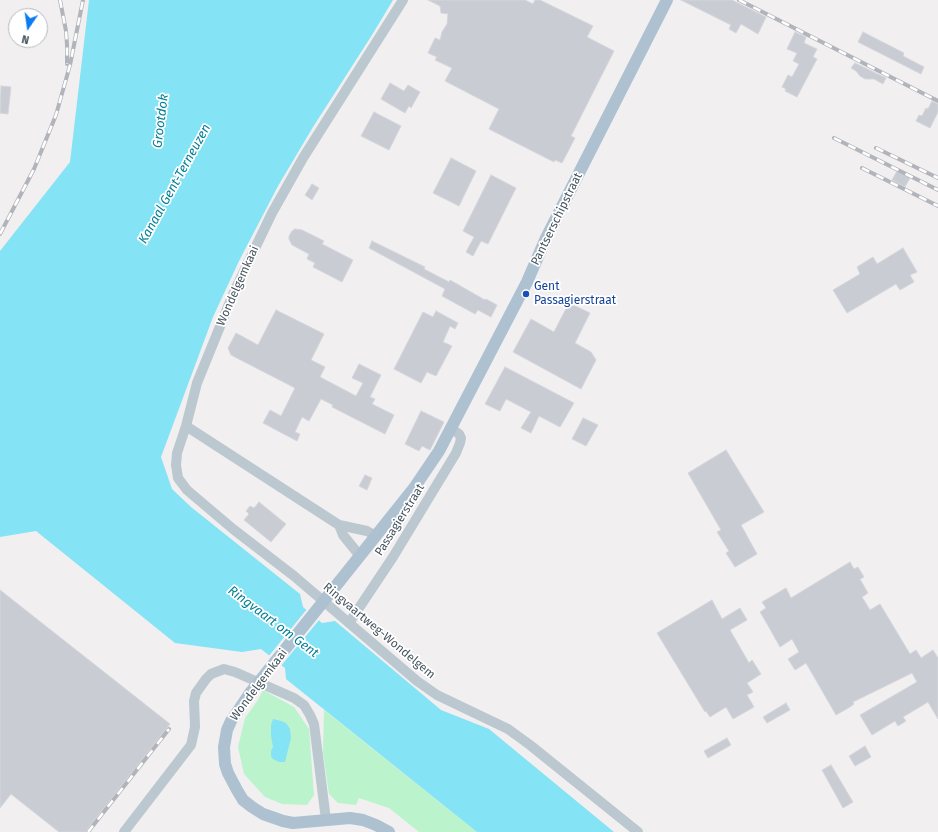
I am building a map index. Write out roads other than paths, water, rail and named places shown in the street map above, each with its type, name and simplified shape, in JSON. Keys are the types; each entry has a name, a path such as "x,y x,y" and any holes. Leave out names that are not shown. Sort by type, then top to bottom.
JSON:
{"main road":[{"name":"Pantserschipstraat","path":"376,536 427,471 452,429 527,282 546,238 667,0"},
{"name":"Wondelgemkaai","path":"376,536 233,715 225,739 225,764 236,790 243,800 252,807 273,818 293,823 350,818 363,820 389,832"}],"street":[{"name":"Wondelgemkaai","path":"186,426 203,365 234,292 272,213 303,158 403,0"},
{"path":"186,426 339,525 366,531 376,536"},
{"name":"Ringvaartweg-Wondelgem","path":"186,426 177,453 176,465 178,478 187,490 417,681 437,695 508,729 638,832"},
{"name":"Passagierstraat","path":"349,623 372,590 456,453 461,438 459,434 452,429"},
{"path":"339,525 343,535 360,556"},
{"path":"124,832 191,745 195,727 194,701 196,693 210,674 224,669 235,672 294,698 304,706 314,724 326,820"}],"water":[{"path":"89,0 393,0 313,127 278,186 239,261 213,317 161,457 172,489 191,507 300,594 303,607 322,623 335,621 441,710 489,729 614,832 477,832 286,679 285,668 261,649 242,652 175,643 36,531 0,537 0,251 70,162"},
{"path":"273,719 286,723 290,729 291,738 285,762 279,762 271,756 273,747 271,725"}],"railway":[{"path":"60,0 66,31 67,64"},
{"path":"0,234 34,169 56,115 70,65 83,0"},
{"path":"739,0 938,101"},
{"path":"834,138 938,190"},
{"path":"876,148 938,178"},
{"path":"862,168 938,206"},
{"path":"88,832 169,729"}],"place":[{"name":"Gent Passagierstraat","path":"526,294"}],"water label":[{"name":"Grootdok","path":"161,121"},
{"name":"Kanaal Gent-Terneuzen","path":"175,184"},
{"name":"Ringvaart om Gent","path":"273,622"}]}
